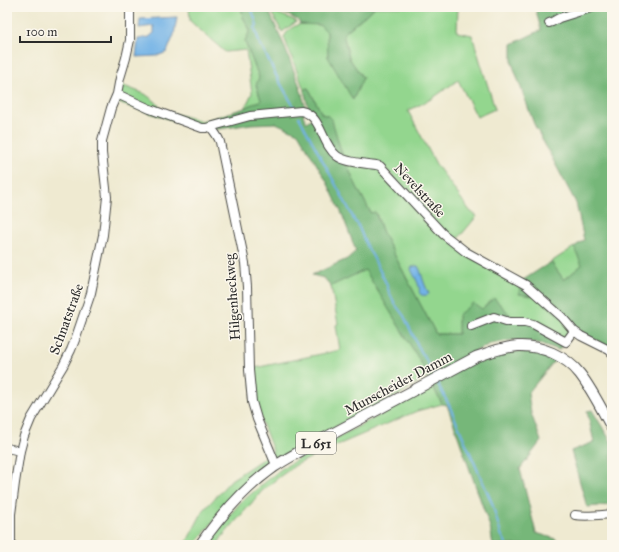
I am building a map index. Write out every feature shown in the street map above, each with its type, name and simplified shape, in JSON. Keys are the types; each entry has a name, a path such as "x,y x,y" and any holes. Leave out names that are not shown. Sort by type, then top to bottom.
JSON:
{"main road":[{"name":"Munscheider Damm","path":"200,545 230,506 246,490 276,465 476,357 501,348 518,346 537,348 548,351 569,363 580,374 594,394 612,428"}],"street":[{"path":"118,94 120,78 130,40 130,7"},
{"path":"549,23 559,18 594,7"},
{"name":"Nevelstraße","path":"118,94 150,109 206,128 250,116 301,111 310,114 314,118 330,148 336,155 344,160 380,166 443,234 466,252 526,285 562,317 574,331 612,353"},
{"name":"Schnatstraße","path":"11,545 11,514 20,451 24,436 31,419 71,350 78,334 91,293 103,235 107,197 102,141 118,94"},
{"name":"Hilgenheckweg","path":"211,127 220,142 245,263 249,370 252,402 257,419 276,465"},
{"path":"471,326 494,317 509,322 525,322 533,324 566,342 574,331"},
{"path":"7,448 20,451"},
{"path":"575,516 612,514"}],"green space":[{"path":"189,7 241,7 243,17 250,30 245,42 259,77 256,85 261,100 245,108 252,93 246,50 225,52 190,21"},
{"path":"241,7 267,7 284,45 300,87 306,109 303,115 306,122 315,117 309,111 304,90 308,88 322,114 328,116 332,120 342,154 357,187 371,213 375,212 383,233 436,334 458,334 458,315 473,303 482,309 494,298 511,316 535,324 565,340 559,350 538,343 514,340 490,344 474,352 479,362 499,354 520,351 537,354 555,360 528,393 531,413 541,441 520,469 536,533 556,539 557,545 493,545 490,527 447,405 442,404 420,361 365,270 331,286 324,278 312,275 347,259 356,251 342,214 327,182 298,133 276,123 251,124 220,129 216,117 245,108 261,100 256,85 259,77 245,42 250,30 243,17"},
{"path":"272,7 375,7 343,34 349,58 363,78 353,100 328,57 327,32 320,25 300,24 298,20"},
{"path":"375,7 458,7 457,32 472,35 495,109 477,117 458,80 433,98 408,111 436,164 470,211 477,216 456,241 444,233 381,164 344,159 328,116 322,114 308,88 304,90 284,37 291,28 295,26 304,24 320,25 327,32 328,57 363,78 349,58 343,34"},
{"path":"535,7 612,7 611,348 575,329 534,294 532,296 519,294 520,284 523,280 551,262 564,280 582,265 574,247 584,240 576,203 534,124 512,63 512,44 541,30"},
{"path":"270,10 296,21 296,22 282,32"},
{"path":"121,85 145,94 156,102 162,110 202,121 216,117 220,129 203,130 118,103 118,94"},
{"path":"345,162 380,168 442,235 520,284 520,294 534,294 575,329 565,340 535,324 511,316 494,298 458,334 436,334 383,233 376,213 371,213"},
{"path":"574,247 582,265 564,280 551,262"},
{"path":"365,269 428,377 409,387 408,390 300,445 264,468 243,486 225,506 195,545 185,545 203,511 231,480 273,451 254,402 250,369 340,350 336,325 338,324 331,286"},
{"path":"433,387 442,404 417,411 326,450 296,465 262,491 222,537 217,545 208,545 223,523 240,503 281,469"},
{"path":"592,410 612,443 612,505 587,507 571,451 594,442 587,411"}],"water":[{"path":"177,17 174,35 167,52 157,56 136,57 138,39 149,37 154,33 154,26 139,28 140,19"},
{"path":"418,266 429,294 423,295 420,293 411,269 412,267"}],"waterway":[{"path":"251,7 257,25 255,28 260,45 294,107"},
{"path":"299,117 355,222 357,223 395,304 404,316 419,348 435,375"},
{"path":"437,381 492,503 501,534 506,543"}]}
